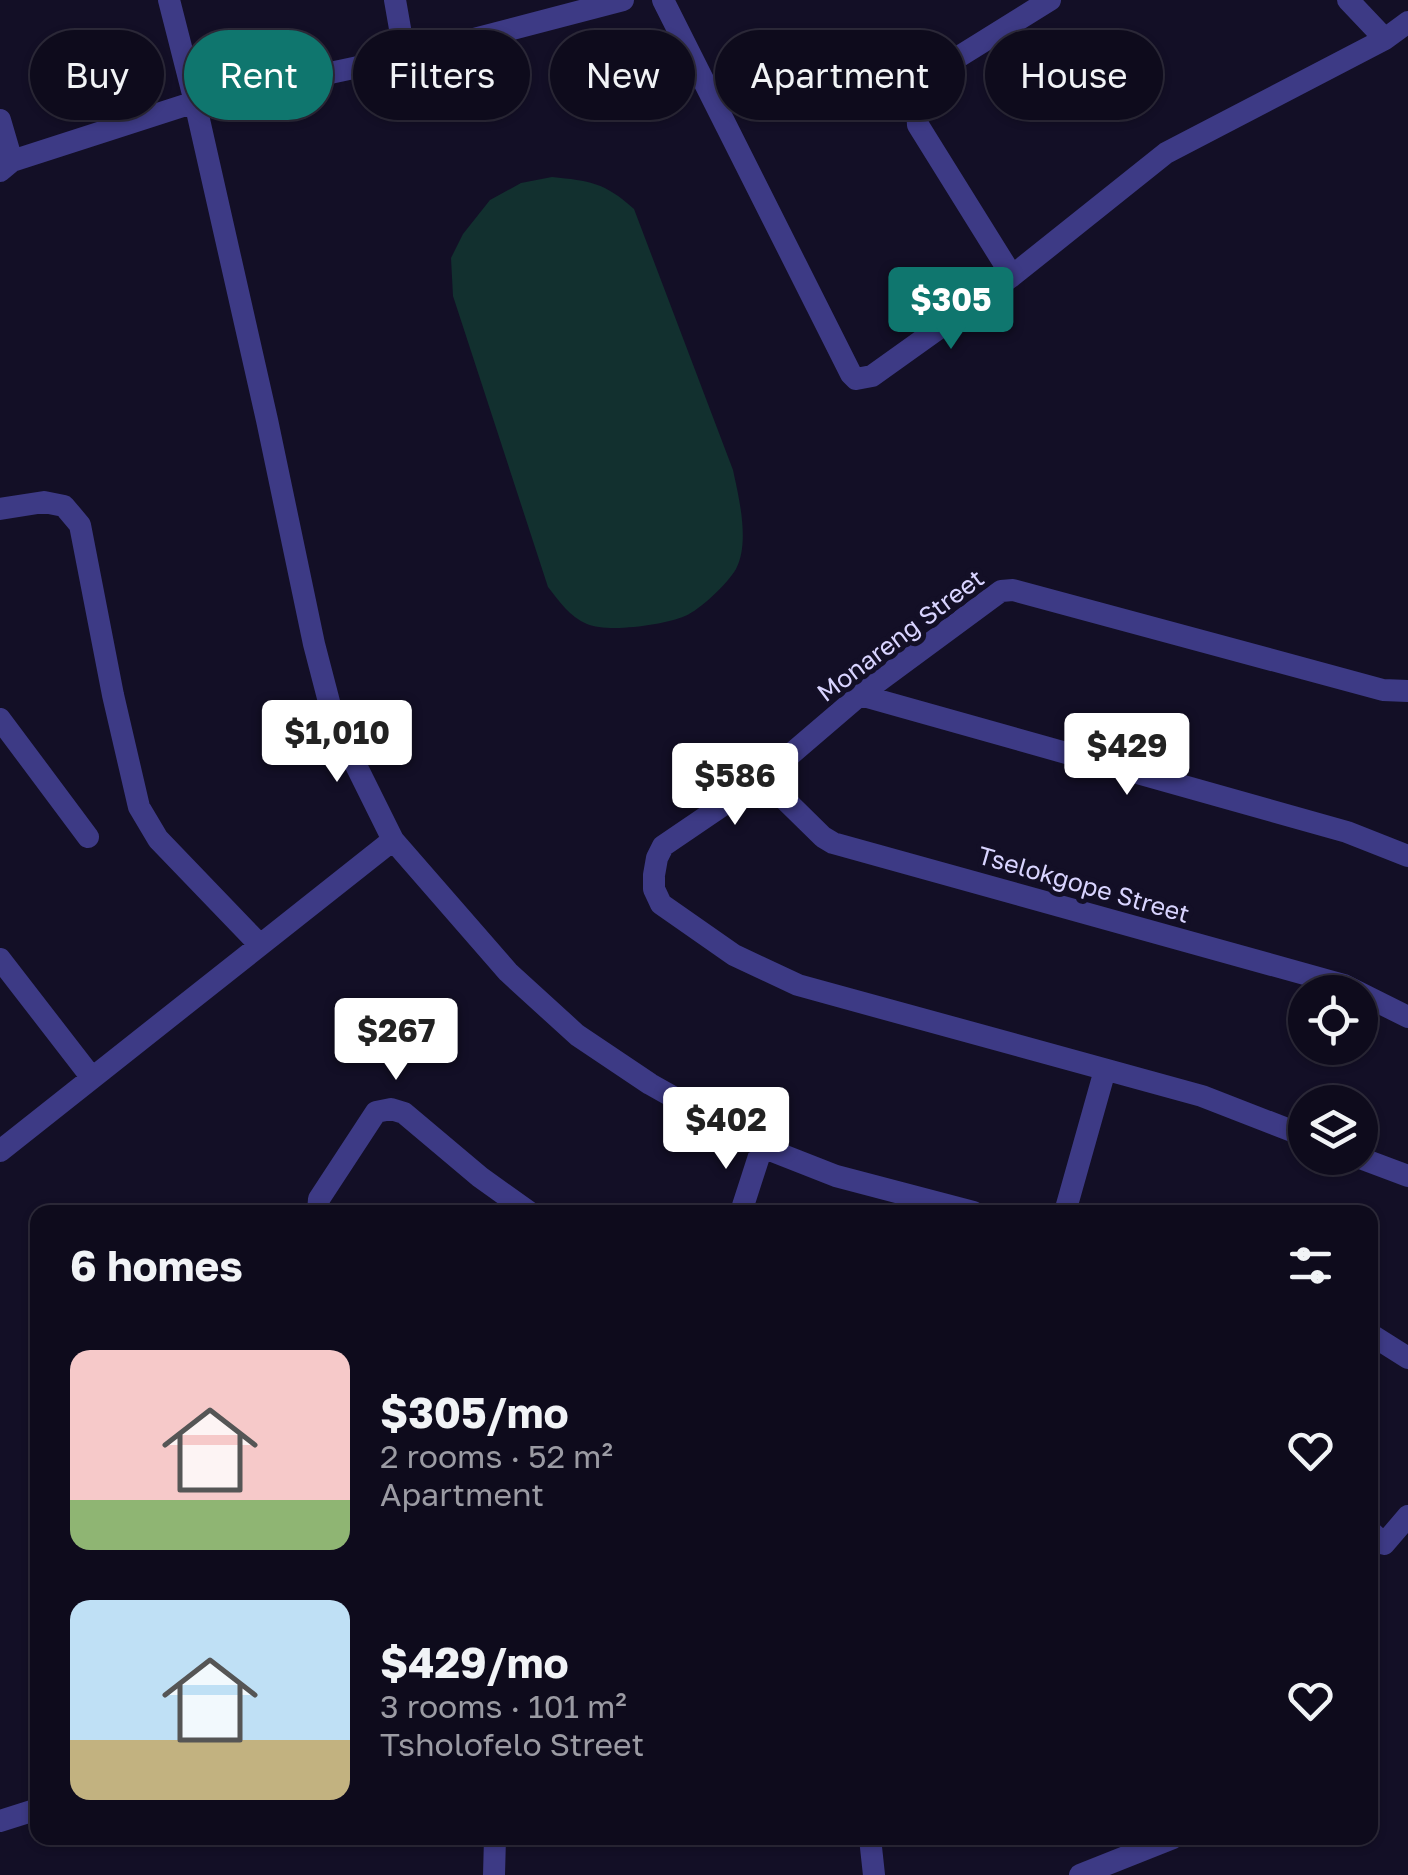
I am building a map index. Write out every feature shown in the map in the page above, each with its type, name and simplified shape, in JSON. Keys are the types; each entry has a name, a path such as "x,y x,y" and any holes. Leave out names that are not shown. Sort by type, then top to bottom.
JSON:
{"street":[{"path":"169,0 184,59"},
{"path":"394,0 400,30"},
{"path":"508,30 623,0"},
{"path":"663,0 850,374 856,379 872,376 1012,276 1166,153 1384,39 1408,22"},
{"path":"1012,276 918,124 916,90 923,79 1050,0"},
{"path":"1348,0 1384,39"},
{"path":"0,120 6,166 184,106"},
{"path":"199,120 334,721 393,840 508,972 577,1035 650,1084 762,1147 836,1176 946,1205"},
{"path":"0,509 44,502 64,506 80,525 139,807 158,840 260,945"},
{"name":"Monareng Street","path":"1288,1129 1202,1096 798,985 734,955 661,904 654,889 657,858 663,846 762,778 860,695 1001,590 1013,590 1383,690 1408,691"},
{"path":"860,695 1347,832 1408,856"},
{"path":"0,719 88,837"},
{"name":"Tselokgope Street","path":"762,778 822,837 834,843 1344,985 1408,1017"},
{"path":"0,1151 393,840"},
{"path":"0,959 92,1078"},
{"path":"1068,1205 1105,1070"},
{"path":"319,1205 376,1112 390,1108 404,1113 520,1205"},
{"path":"742,1205 762,1147"},
{"path":"1378,1165 1408,1176"},
{"path":"1378,1338 1408,1358"},
{"path":"1378,1541 1408,1516"},
{"path":"0,1821 30,1812"},
{"path":"494,1845 494,1875"},
{"path":"871,1845 874,1875"},
{"path":"1080,1875 1155,1845"}],"green space":[{"path":"552,177 596,184 634,209 733,470 743,533 736,569 706,602 676,619 636,627 596,627 575,617 548,587 453,296 451,258 463,234 490,200 521,183"}]}
